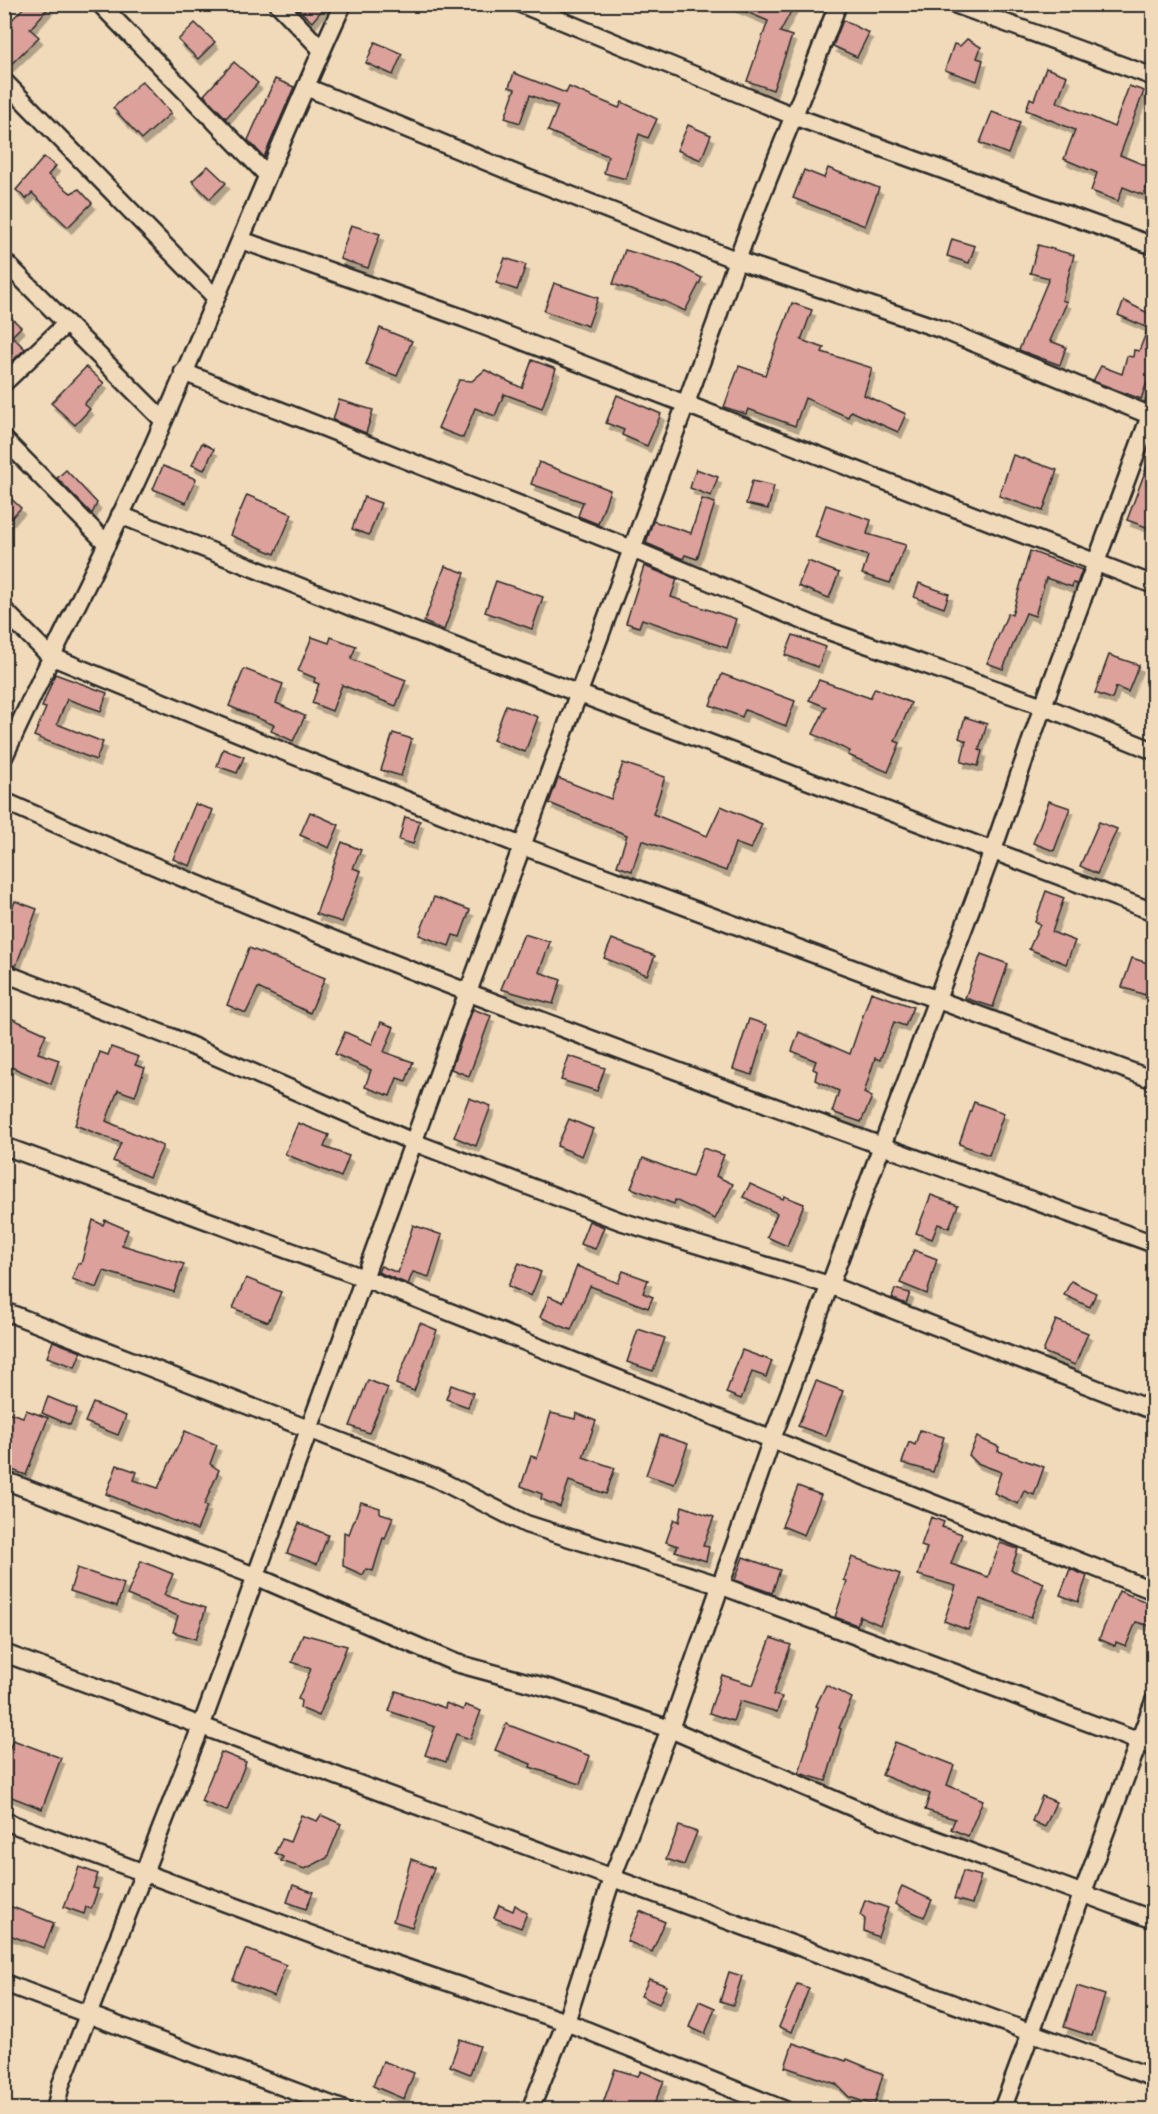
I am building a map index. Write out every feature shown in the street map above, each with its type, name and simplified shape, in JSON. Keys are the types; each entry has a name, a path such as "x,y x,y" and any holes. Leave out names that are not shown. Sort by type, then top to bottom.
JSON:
{"street":[{"path":"100,4 267,175"},
{"path":"278,4 322,50"},
{"path":"4,757 164,420 267,175 343,4"},
{"path":"521,4 796,117 1154,246"},
{"path":"55,2109 61,2084 141,1874 202,1724 468,991 716,322 736,260 796,117 838,4"},
{"path":"954,4 1154,77"},
{"path":"4,81 216,298"},
{"path":"306,87 519,175 736,260 943,330 1152,412 1043,706 993,850 772,1439 670,1729 612,1878 566,2022 530,2109"},
{"path":"241,240 463,318 684,406 1154,585"},
{"path":"4,261 164,420"},
{"path":"4,383 67,323"},
{"path":"183,372 632,549 823,629 1043,706 1154,751"},
{"path":"4,439 107,543"},
{"path":"120,515 579,694 1154,912"},
{"path":"4,610 50,656 522,846 1154,1080"},
{"path":"4,801 269,914 468,991 881,1146 1154,1244"},
{"path":"4,973 171,1037 413,1142 620,1221 829,1285 1154,1411"},
{"path":"4,1146 364,1278 1154,1591"},
{"path":"4,1311 435,1478 526,1524 722,1586 1146,1744"},
{"path":"4,1480 255,1576 456,1663 552,1689 670,1729 870,1815 1154,1920"},
{"path":"4,1653 202,1724 1154,2078"},
{"path":"1002,2109 1082,1895 1146,1744 1154,1701"},
{"path":"4,1821 141,1874 353,1950 566,2022 785,2109"},
{"path":"4,1983 345,2109"}],"building":[{"path":"27,4 52,4 30,29 39,37 4,71 4,28"},
{"path":"293,4 327,4 312,22"},
{"path":"728,4 795,4 780,32 792,36 773,90 747,81 768,21"},
{"path":"843,20 869,33 857,57 833,46"},
{"path":"195,23 215,42 198,59 178,40"},
{"path":"967,39 981,47 977,58 983,60 977,81 945,70 954,44 960,46"},
{"path":"375,42 402,54 393,75 366,63"},
{"path":"234,62 258,83 226,118 204,95"},
{"path":"1046,68 1067,76 1057,102 1114,127 1129,86 1144,91 1120,155 1154,169 1143,195 1123,187 1118,201 1091,191 1097,173 1064,159 1075,130 1026,110 1030,98 1034,100"},
{"path":"514,73 566,93 569,87 619,108 622,102 657,119 648,138 639,134 626,179 604,173 608,156 548,131 558,106 530,95 520,123 505,118 515,89 509,87"},
{"path":"275,79 294,87 264,157 248,140"},
{"path":"142,81 171,113 142,139 113,108"},
{"path":"992,112 1020,122 1008,154 980,143"},
{"path":"688,125 711,135 701,160 677,150"},
{"path":"44,157 56,166 48,175 71,193 79,189 92,203 68,227 32,193 26,199 16,190"},
{"path":"208,166 226,183 210,199 192,181"},
{"path":"828,168 879,188 865,226 793,198 804,170 824,178"},
{"path":"351,225 380,234 368,268 340,259"},
{"path":"952,239 975,246 969,263 947,256"},
{"path":"1038,245 1074,255 1062,300 1067,302 1050,341 1066,347 1060,365 1019,350 1049,278 1030,273"},
{"path":"625,250 677,265 702,278 685,311 664,301 613,284"},
{"path":"505,258 526,265 517,290 496,283"},
{"path":"554,283 598,298 588,326 544,311"},
{"path":"1124,301 1154,316 1154,363 1141,399 1093,381 1101,366 1122,374 1127,356 1133,357 1134,350 1139,351 1148,328 1118,315"},
{"path":"792,303 812,310 801,340 824,348 822,352 872,368 864,395 906,414 898,432 851,411 848,417 805,398 795,426 748,409 746,414 724,407 739,366 765,375"},
{"path":"4,311 21,327 12,336 25,349 12,361 4,354"},
{"path":"380,328 412,341 397,376 366,364"},
{"path":"532,360 556,369 542,408 504,394 495,416 475,408 463,438 438,428 459,380 472,381 485,370 522,388"},
{"path":"86,367 104,383 84,404 90,409 75,425 51,403"},
{"path":"617,395 661,414 647,446 622,435 624,430 606,423"},
{"path":"339,400 373,410 366,433 333,420"},
{"path":"202,443 214,449 204,470 192,465"},
{"path":"1152,453 1154,516 1149,528 1127,520"},
{"path":"1013,455 1057,470 1043,511 999,496"},
{"path":"539,462 610,490 598,524 578,516 583,502 531,484"},
{"path":"163,466 196,479 186,503 153,489"},
{"path":"696,469 718,477 711,496 690,488"},
{"path":"66,470 97,503 92,514 57,478"},
{"path":"752,481 774,486 768,509 746,504"},
{"path":"4,492 21,508 4,525"},
{"path":"247,495 292,514 275,554 230,535"},
{"path":"364,497 381,503 369,535 352,529"},
{"path":"702,499 715,503 697,559 685,555 683,559 646,543 653,521 691,533"},
{"path":"826,505 871,520 867,534 906,545 890,583 862,574 868,556 815,537"},
{"path":"1030,551 1082,570 1077,584 1073,583 1072,587 1046,578 1035,616 1026,613 1003,669 987,663 1008,613 1012,615"},
{"path":"808,561 839,573 829,598 798,586"},
{"path":"445,566 465,573 444,630 424,622"},
{"path":"644,566 677,579 671,597 736,619 727,648 642,619 639,627 626,623"},
{"path":"496,581 543,597 532,629 485,612"},
{"path":"919,583 949,594 944,608 914,597"},
{"path":"793,635 826,647 818,667 785,655"},
{"path":"312,637 329,643 331,637 356,646 351,659 406,680 396,706 342,685 332,711 312,703 319,684 314,682 315,678 298,671"},
{"path":"1109,655 1139,665 1128,692 1116,687 1112,699 1095,693"},
{"path":"244,669 283,684 276,703 305,716 293,741 271,731 274,725 229,706"},
{"path":"55,674 107,693 101,711 67,699 57,724 103,742 96,760 34,736 46,708 42,707"},
{"path":"722,674 795,701 786,726 745,710 742,717 710,705"},
{"path":"819,680 870,698 875,688 911,703 895,741 900,743 888,772 848,755 850,751 813,734 826,707 809,700"},
{"path":"506,705 538,717 525,752 493,740"},
{"path":"965,717 987,724 979,750 982,751 978,766 961,762 966,741 959,738"},
{"path":"393,733 412,739 401,776 381,770"},
{"path":"223,749 244,757 237,773 217,766"},
{"path":"623,763 665,777 653,814 707,836 721,806 762,824 751,849 735,843 726,871 642,840 632,871 617,866 627,835 549,803 558,778 611,799"},
{"path":"1049,801 1070,808 1054,851 1033,843"},
{"path":"195,804 213,810 190,866 173,859"},
{"path":"310,812 339,825 329,848 300,835"},
{"path":"405,817 420,821 413,844 399,840"},
{"path":"1099,822 1117,829 1097,874 1080,866"},
{"path":"342,842 361,850 353,868 361,871 342,922 316,914"},
{"path":"1046,891 1064,898 1052,932 1075,941 1066,964 1029,949 1040,924 1035,922"},
{"path":"434,897 470,910 460,937 453,935 449,946 419,935"},
{"path":"15,901 37,909 16,966 4,963 4,932"},
{"path":"524,934 550,942 539,972 561,980 553,1004 501,989"},
{"path":"612,939 655,956 647,975 604,958"},
{"path":"249,948 325,978 310,1013 258,988 246,1013 227,1005"},
{"path":"981,954 1008,964 993,1007 965,998"},
{"path":"1132,958 1154,965 1145,995 1122,987"},
{"path":"871,992 913,1007 905,1026 894,1022 880,1060 875,1058 864,1093 872,1097 861,1122 832,1112 839,1091 815,1080 817,1071 813,1069 816,1061 792,1051 799,1032 850,1054"},
{"path":"473,1009 491,1016 469,1076 451,1069"},
{"path":"4,1015 46,1034 38,1053 59,1060 51,1084 4,1064"},
{"path":"749,1019 767,1025 752,1075 733,1069"},
{"path":"381,1022 394,1027 384,1052 413,1062 406,1081 397,1078 390,1096 365,1087 371,1070 335,1054 345,1032 372,1044"},
{"path":"111,1047 139,1057 135,1065 145,1068 135,1096 118,1090 106,1121 163,1146 149,1177 113,1161 121,1143 75,1125 100,1052 108,1055"},
{"path":"569,1056 605,1068 597,1091 561,1080"},
{"path":"469,1098 491,1106 476,1146 454,1137"},
{"path":"974,1102 1004,1113 989,1155 959,1144"},
{"path":"569,1119 593,1129 582,1156 557,1146"},
{"path":"298,1123 329,1135 324,1147 349,1156 341,1177 285,1154"},
{"path":"703,1148 724,1155 716,1176 733,1184 715,1219 675,1200 674,1204 631,1188 643,1158 692,1177"},
{"path":"750,1184 783,1199 784,1196 804,1204 787,1246 767,1237 777,1213 743,1197"},
{"path":"931,1195 958,1205 949,1228 938,1224 932,1239 916,1233"},
{"path":"93,1220 103,1225 105,1220 128,1230 122,1245 184,1264 174,1292 104,1271 97,1288 72,1279 78,1263 81,1264"},
{"path":"589,1221 604,1227 595,1249 580,1244"},
{"path":"413,1225 442,1235 429,1277 413,1272 408,1284 378,1272 381,1266 398,1273"},
{"path":"914,1250 937,1259 927,1294 900,1283"},
{"path":"519,1263 541,1272 531,1296 508,1286"},
{"path":"577,1266 618,1283 623,1271 648,1280 643,1293 653,1297 648,1308 590,1286 571,1330 540,1317 549,1296 563,1302"},
{"path":"246,1278 281,1292 268,1322 233,1308"},
{"path":"1071,1281 1096,1293 1090,1307 1064,1295"},
{"path":"895,1289 910,1293 906,1304 892,1298"},
{"path":"1056,1320 1088,1333 1075,1365 1043,1352"},
{"path":"420,1323 437,1330 414,1391 396,1384"},
{"path":"638,1329 665,1338 653,1371 627,1362"},
{"path":"53,1341 81,1352 75,1367 47,1357"},
{"path":"742,1350 772,1361 766,1377 752,1372 741,1399 726,1393"},
{"path":"368,1380 388,1388 369,1433 350,1426"},
{"path":"816,1381 843,1391 826,1436 798,1426"},
{"path":"451,1385 473,1393 468,1407 446,1399"},
{"path":"48,1397 77,1409 70,1425 42,1413"},
{"path":"93,1403 126,1416 118,1435 85,1422"},
{"path":"26,1410 48,1418 26,1475 4,1467 4,1411 23,1417"},
{"path":"551,1413 575,1419 576,1413 596,1421 583,1457 615,1468 606,1494 569,1481 560,1507 541,1499 542,1494 521,1486 531,1456 537,1458"},
{"path":"920,1430 944,1437 933,1472 902,1463 909,1442 915,1445"},
{"path":"185,1431 217,1445 210,1464 219,1470 204,1505 207,1506 197,1530 106,1494 117,1465 137,1472 134,1480 158,1488"},
{"path":"660,1435 688,1444 674,1484 646,1475"},
{"path":"977,1437 999,1447 998,1451 1044,1467 1034,1495 1024,1491 1018,1504 994,1493 1001,1472 977,1463 969,1455"},
{"path":"798,1486 821,1495 804,1535 782,1526"},
{"path":"361,1502 380,1508 380,1513 393,1517 385,1539 383,1538 373,1571 366,1569 363,1575 343,1566 344,1532 349,1534"},
{"path":"682,1506 714,1517 703,1546 709,1547 706,1561 675,1551 678,1546 666,1542 674,1519 679,1522"},
{"path":"931,1517 944,1522 942,1527 962,1534 951,1564 988,1577 1000,1543 1018,1549 1011,1570 1044,1583 1031,1617 980,1599 968,1630 944,1621 956,1586 918,1575 927,1548 921,1546"},
{"path":"299,1523 328,1535 317,1564 287,1553"},
{"path":"743,1557 780,1570 772,1593 735,1580"},
{"path":"852,1557 900,1574 880,1625 860,1616 857,1625 835,1617"},
{"path":"141,1561 173,1574 164,1595 206,1608 196,1639 173,1632 178,1616 127,1595"},
{"path":"77,1568 124,1584 117,1606 70,1591"},
{"path":"1070,1569 1087,1576 1078,1602 1060,1595"},
{"path":"1119,1591 1154,1605 1154,1627 1136,1622 1126,1646 1116,1642 1115,1646 1099,1639"},
{"path":"303,1634 347,1646 319,1716 300,1708 301,1701 298,1699 311,1669 292,1662"},
{"path":"771,1638 791,1645 773,1695 782,1697 777,1712 740,1701 733,1721 709,1713 722,1675 753,1685"},
{"path":"826,1685 852,1698 839,1728 841,1729 826,1781 799,1773 818,1707 816,1706"},
{"path":"396,1691 445,1708 446,1703 463,1710 465,1705 481,1711 470,1739 456,1734 446,1762 425,1755 435,1727 389,1711"},
{"path":"506,1724 590,1756 580,1784 530,1767 531,1764 495,1750"},
{"path":"13,1740 61,1758 42,1809 4,1794 4,1762"},
{"path":"895,1742 954,1765 947,1785 983,1800 968,1836 951,1829 955,1819 925,1810 930,1794 882,1775"},
{"path":"221,1752 246,1762 227,1811 201,1801"},
{"path":"1042,1796 1056,1802 1045,1827 1032,1821"},
{"path":"301,1815 317,1821 321,1815 341,1824 327,1858 305,1869 281,1861 283,1857 275,1853 282,1839 290,1842"},
{"path":"679,1826 697,1832 684,1865 666,1859"},
{"path":"411,1859 434,1868 412,1927 393,1921"},
{"path":"79,1867 98,1874 93,1888 98,1889 91,1909 86,1907 84,1914 64,1907"},
{"path":"963,1871 981,1876 972,1904 954,1899"},
{"path":"293,1885 313,1892 306,1909 287,1902"},
{"path":"902,1886 932,1900 924,1917 895,1904"},
{"path":"865,1900 888,1908 878,1937 864,1931 865,1919 860,1915"},
{"path":"4,1904 54,1923 44,1948 4,1933"},
{"path":"499,1905 513,1911 515,1905 527,1913 521,1928 494,1918"},
{"path":"640,1911 665,1922 652,1952 627,1941"},
{"path":"246,1949 286,1965 274,1996 233,1980"},
{"path":"729,1972 742,1976 733,2005 720,2001"},
{"path":"649,1979 667,1986 659,2004 641,1996"},
{"path":"797,1984 809,1988 792,2032 779,2027"},
{"path":"1077,1986 1105,1995 1092,2036 1064,2027"},
{"path":"699,2001 715,2008 705,2034 689,2027"},
{"path":"460,2039 480,2046 470,2074 450,2066"},
{"path":"793,2043 846,2061 847,2059 883,2074 874,2105 849,2097 836,2084 785,2067"},
{"path":"383,2061 414,2073 404,2099 373,2086"},
{"path":"615,2069 638,2076 641,2071 664,2081 652,2109 601,2109"}]}
